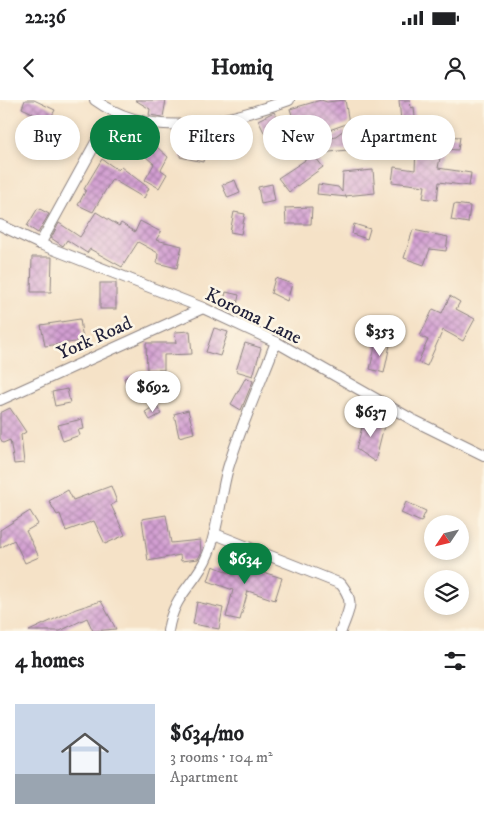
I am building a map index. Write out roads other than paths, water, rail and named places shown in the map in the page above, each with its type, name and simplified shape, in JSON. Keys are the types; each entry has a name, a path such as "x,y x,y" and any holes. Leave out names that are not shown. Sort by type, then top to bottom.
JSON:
{"street":[{"path":"95,100 127,117 161,126 173,126 239,115 289,100"},
{"path":"40,244 90,153"},
{"name":"Koroma Lane","path":"0,225 40,244 203,308 276,342 412,420 484,456"},
{"name":"York Road","path":"0,400 203,308"},
{"path":"168,631 175,605 202,567 215,534 230,460 276,342"},
{"path":"215,534 341,584 348,594 351,604 341,631"}]}
